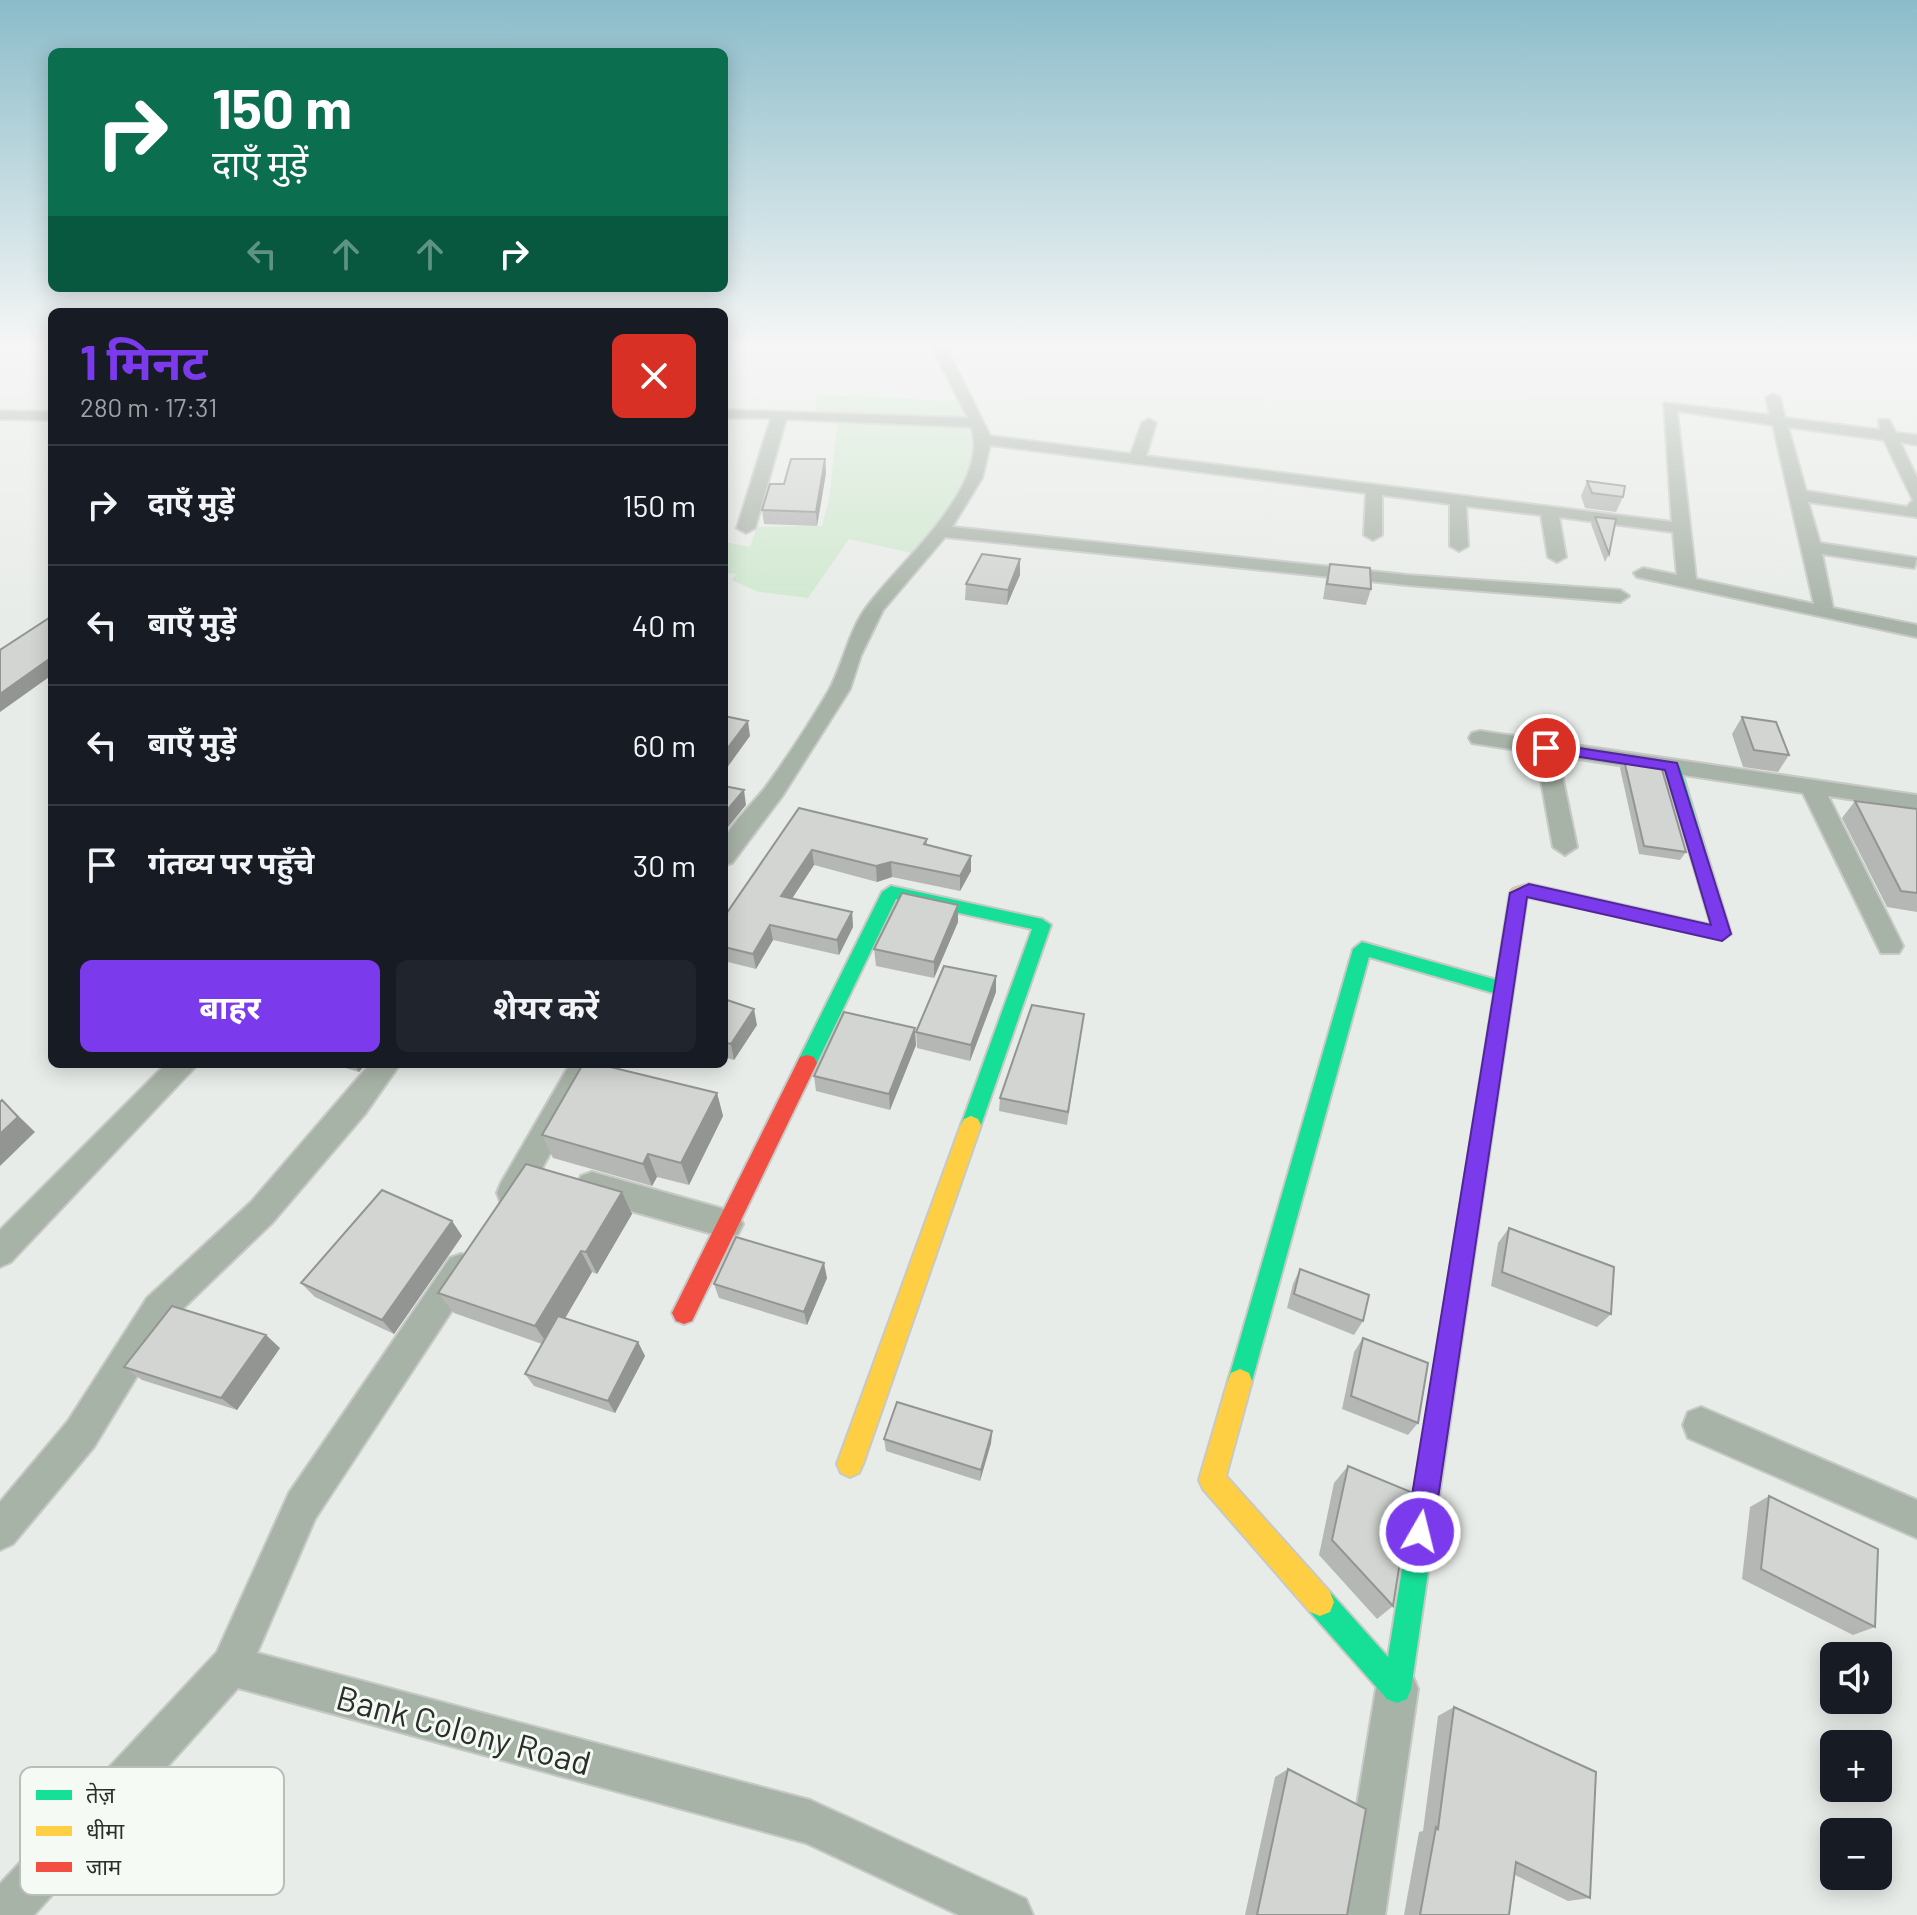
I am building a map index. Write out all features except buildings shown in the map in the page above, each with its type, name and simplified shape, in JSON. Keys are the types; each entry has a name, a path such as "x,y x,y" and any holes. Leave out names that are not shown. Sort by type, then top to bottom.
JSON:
{"street":[{"path":"746,528 773,436"},
{"path":"728,852 775,790 840,689 851,655 875,608 941,531 965,495 977,470 980,436"},
{"path":"1005,436 1137,459 1683,528"},
{"path":"1137,459 1145,436"},
{"path":"1672,436 1687,583"},
{"path":"1782,436 1812,547 1825,612"},
{"path":"1890,436 1917,496"},
{"path":"1892,436 1917,440"},
{"path":"1373,535 1374,489"},
{"path":"1798,495 1911,513 1917,504"},
{"path":"1458,500 1459,546"},
{"path":"1549,511 1557,557"},
{"path":"941,531 1407,580 1620,596"},
{"path":"1812,547 1914,563"},
{"path":"1643,573 1917,631"},
{"path":"1480,738 1917,802"},
{"path":"1546,748 1565,847"},
{"path":"1362,1915 1519,893 1529,890 1722,934 1672,766"},
{"path":"1812,787 1890,946"},
{"path":"684,1313 891,892 1042,925 850,1464"},
{"path":"1397,1689 1212,1480 1362,949 1504,989"},
{"path":"0,1252 180,1068"},
{"path":"0,1531 81,1434 159,1309 262,1212 383,1068"},
{"path":"139,1767 231,1666 302,1506 529,1168 583,1068"},
{"path":"529,1168 727,1224"},
{"path":"1701,1425 1917,1519"},
{"name":"Bank Colony Road","path":"231,1666 810,1822 1010,1915"},
{"path":"3,1915 21,1895"}],"green space":[{"path":"836,436 970,436 971,461 958,495 912,553 849,539 808,598 759,592 731,580 737,574 728,573 728,543 750,547 757,527 822,526 829,500"}],"traffic: fast":[{"path":"1604,907 1722,934 1672,766"},
{"path":"807,1063 891,892 1042,925 971,1125"},
{"path":"1240,1381 1362,949 1504,989"},
{"path":"1320,1602 1397,1689 1460,1276"}],"traffic: slow":[{"path":"1460,1276 1519,893 1529,890 1604,907"},
{"path":"850,1464 971,1125"},
{"path":"1240,1381 1212,1480 1320,1602"}],"traffic: jam":[{"path":"684,1313 807,1063"}],"route":[{"path":"1420,1532 1519,893 1529,890 1545,893 1722,934 1672,766 1546,748"}]}
